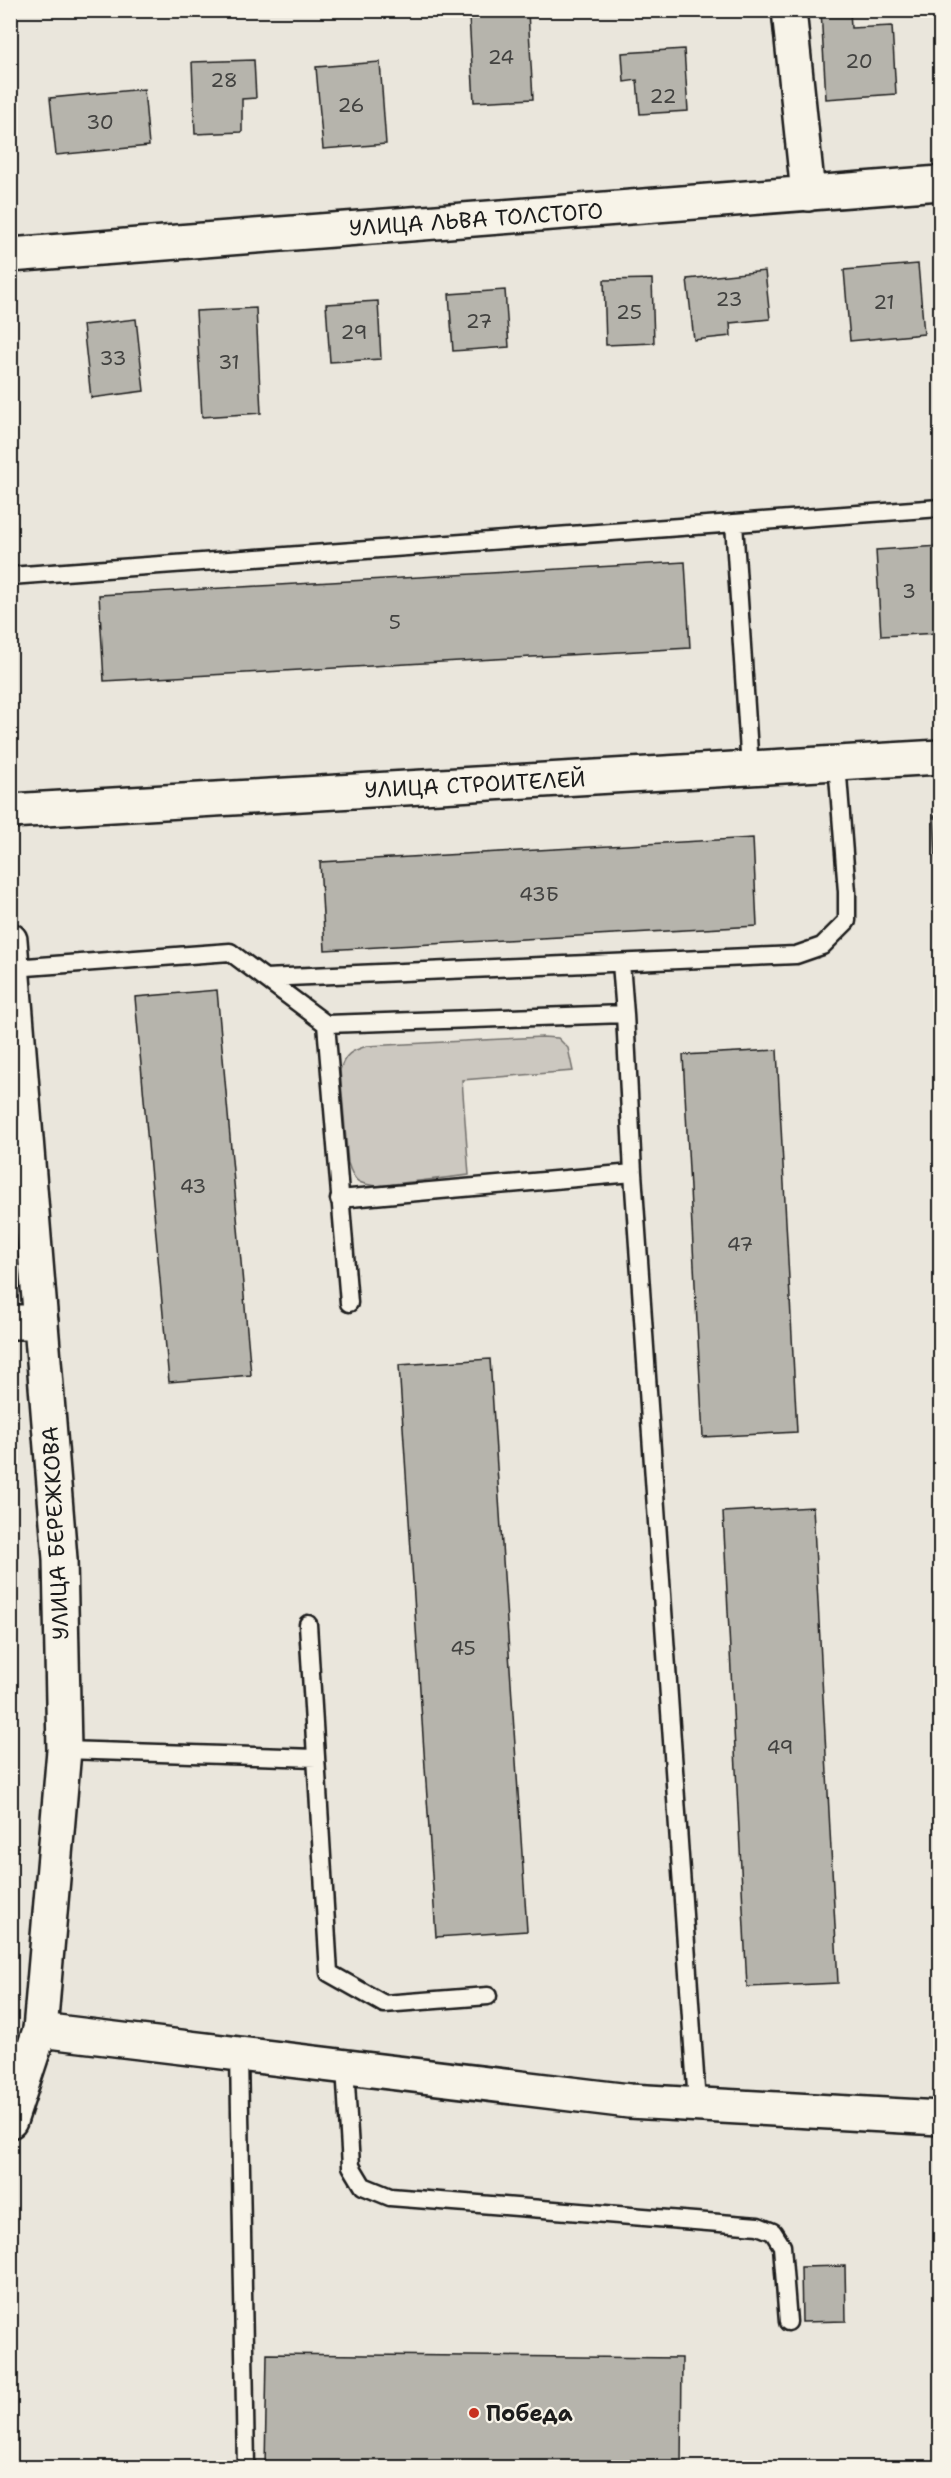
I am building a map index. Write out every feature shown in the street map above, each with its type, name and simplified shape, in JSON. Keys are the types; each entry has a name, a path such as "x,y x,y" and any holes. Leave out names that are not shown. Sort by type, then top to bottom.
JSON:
{"street":[{"path":"789,10 808,194"},
{"name":"УЛИЦА ЛЬВА ТОЛСТОГО","path":"10,255 940,183"},
{"name":"УЛИЦА СТРОИТЕЛЕЙ","path":"10,811 940,757"},
{"name":"УЛИЦА БЕРЕЖКОВА","path":"10,2121 40,2030 64,1750 60,1558 26,1322 12,954"},
{"path":"40,2030 629,2101 940,2118"}],"lane":[{"path":"10,576 940,508"},
{"path":"734,523 750,768"},
{"path":"265,978 796,955 822,946 847,921 847,891 837,763"},
{"path":"12,954 230,952 326,1024 625,1014"},
{"path":"621,963 633,1173 698,2104"},
{"path":"326,1024 349,1303"},
{"path":"339,1199 633,1173"},
{"path":"308,1624 329,1973 384,2004 488,1996"},
{"path":"64,1750 316,1758"},
{"path":"239,2054 246,2468"},
{"path":"345,2067 351,2166 363,2186 390,2197 758,2226 773,2232 782,2246 788,2322"}],"shaded area":[{"path":"558,1038 568,1048 573,1071 462,1080 469,1175 377,1186 361,1183 352,1174 348,1163 340,1070 349,1054 367,1046"}],"building":[{"path":"821,10 850,10 851,28 892,26 896,94 826,99"},
{"path":"528,12 533,99 474,102 469,16"},
{"path":"684,49 688,111 640,114 637,80 624,82 622,53"},
{"path":"254,60 256,98 242,99 242,132 195,134 192,62"},
{"path":"380,62 386,144 323,149 316,67"},
{"path":"144,89 149,146 56,155 50,98"},
{"path":"918,264 924,334 850,341 844,270"},
{"path":"765,271 770,319 730,323 731,336 694,340 687,279"},
{"path":"652,279 654,343 606,345 604,280"},
{"path":"505,290 509,347 453,351 449,294"},
{"path":"378,301 381,359 330,362 326,304"},
{"path":"256,308 261,413 202,417 196,311"},
{"path":"136,319 144,391 91,398 83,325"},
{"path":"940,546 940,633 881,636 876,550"},
{"path":"685,562 690,648 104,681 99,595"},
{"path":"934,816 940,816 940,949"},
{"path":"753,838 757,926 325,950 320,862"},
{"path":"217,990 251,1375 169,1382 135,997"},
{"path":"777,1050 797,1432 703,1437 683,1055"},
{"path":"490,1359 527,1931 436,1937 399,1365"},
{"path":"813,1507 838,1983 747,1987 723,1512"},
{"path":"845,2266 846,2321 802,2322 801,2267"},
{"name":"Победа","path":"267,2354 682,2358 681,2468 265,2468"}],"place":[{"name":"Победа","path":"474,2413"}]}
